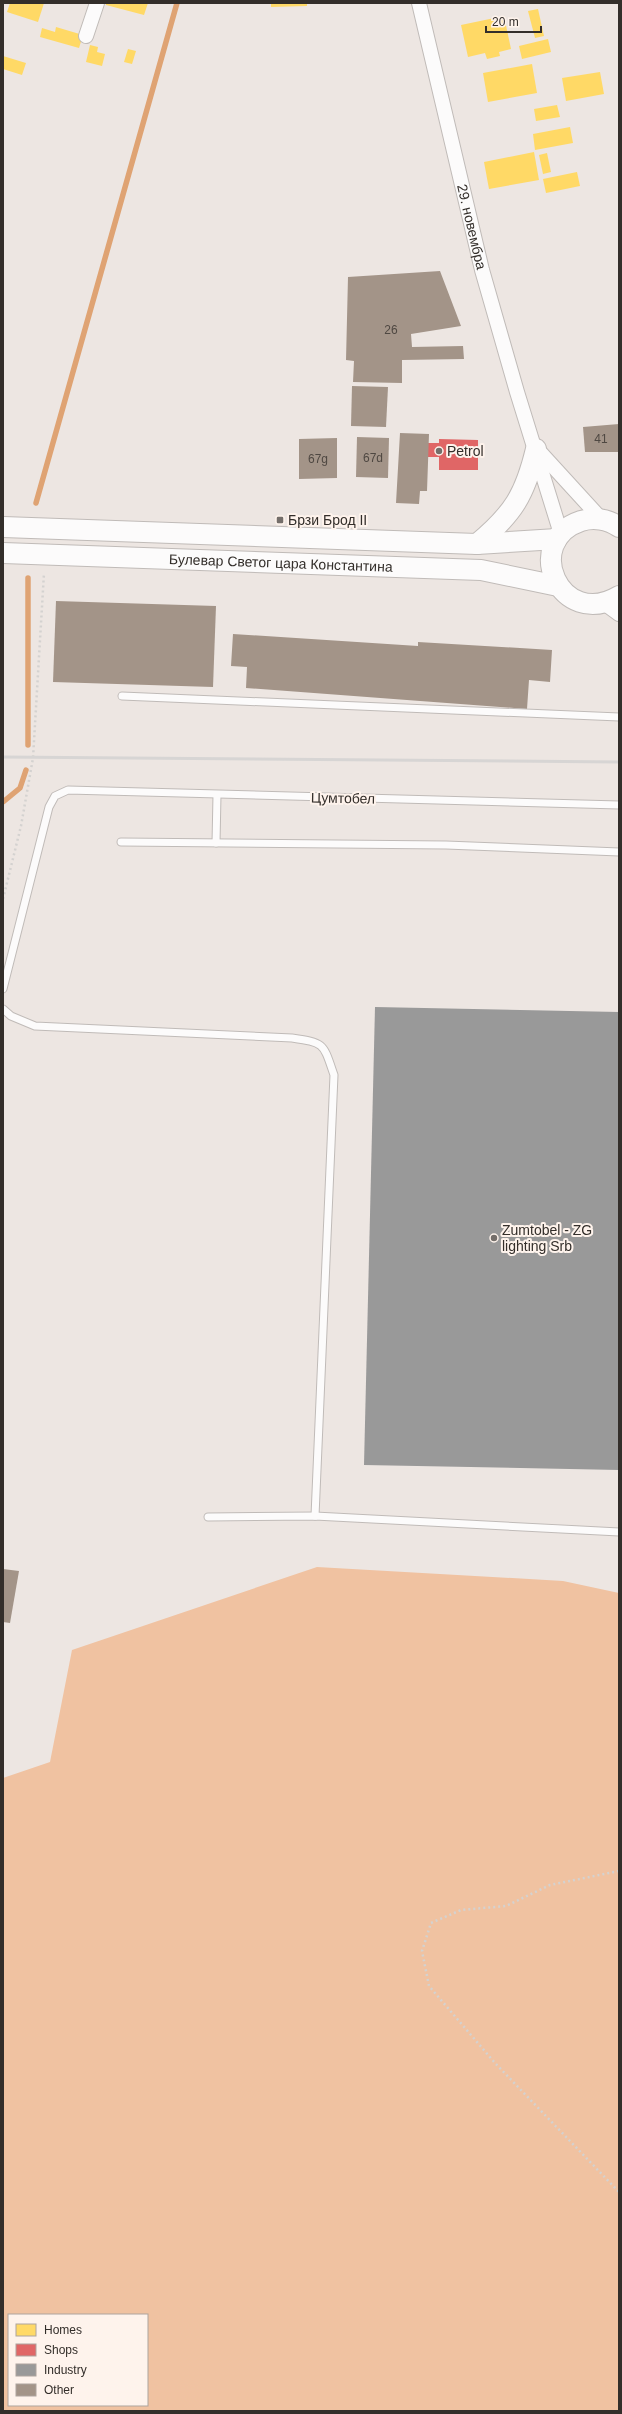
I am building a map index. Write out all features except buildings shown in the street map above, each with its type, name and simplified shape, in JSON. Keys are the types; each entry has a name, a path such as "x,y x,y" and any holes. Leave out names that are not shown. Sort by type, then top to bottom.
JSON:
{"main road":[{"path":"477,544 502,523 519,500 530,475 536,449"},
{"path":"611,524 584,520 572,525 559,536 551,557 553,577 565,594 578,601 593,604 614,605"},
{"name":"Булевар Светог цара Константина","path":"3,527 477,544 559,536"},
{"name":"Булевар Светог цара Константина","path":"3,553 481,570 558,586"}],"street":[{"path":"86,36 97,3"},
{"name":"29. новембра","path":"419,3 482,270 517,392 536,449 559,536"},
{"name":"29. новембра","path":"536,449 611,524"}],"lane":[{"path":"122,696 619,717"},
{"name":"Цумтобел","path":"3,989 49,807 55,796 68,790 619,805"},
{"path":"216,843 217,795"},
{"path":"121,842 446,845 619,852"},
{"path":"3,1009 11,1016 35,1026 292,1038 317,1042 326,1052 334,1075 315,1516"},
{"path":"208,1517 315,1516 619,1532"}],"path":[{"path":"3,899 21,826 32,758 45,554"},
{"path":"619,1870 550,1885 506,1906 460,1910 431,1923 422,1951 429,1986 495,2063 619,2192"}],"shaded area":[{"path":"317,1567 563,1581 619,1593 619,2411 3,2411 3,1778 50,1762 72,1650"}],"waterway":[{"path":"36,503 177,3"},
{"path":"28,578 28,745"},
{"path":"3,802 20,788 26,770"}],"railway":[{"path":"3,757 619,762"}],"place":[{"name":"Petrol","path":"439,451"},
{"name":"Брзи Брод II","path":"280,520"},
{"name":"Zumtobel - ZG lighting Srb","path":"494,1238"}]}
